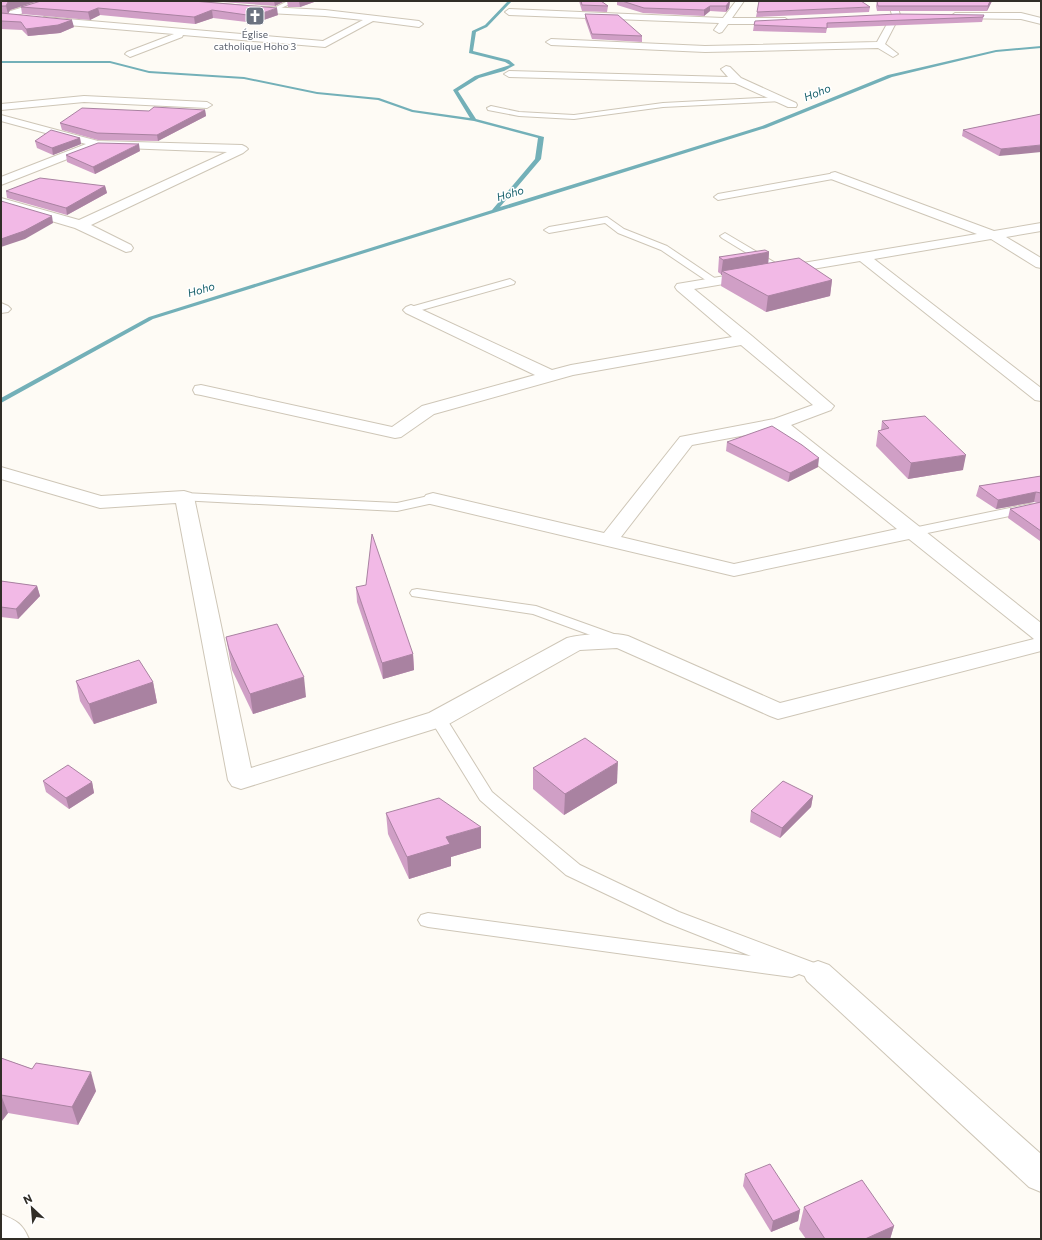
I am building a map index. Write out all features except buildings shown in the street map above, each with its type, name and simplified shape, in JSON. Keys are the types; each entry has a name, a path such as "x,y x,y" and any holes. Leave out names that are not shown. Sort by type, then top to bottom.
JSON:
{"street":[{"path":"2,17 52,1"},
{"path":"160,1 247,9 275,9 373,18 419,24"},
{"path":"705,49 740,1"},
{"path":"880,45 896,16 892,1"},
{"path":"226,17 247,9"},
{"path":"509,12 759,22 797,20"},
{"path":"943,16 1040,17"},
{"path":"2,17 325,44 373,18"},
{"path":"130,54 205,25"},
{"path":"551,42 705,49 880,45 893,54"},
{"path":"705,49 737,80 792,105"},
{"path":"509,74 737,80"},
{"path":"1,107 84,99 207,105"},
{"path":"1,118 98,144 242,149 80,225"},
{"path":"1,181 98,144"},
{"path":"834,176 993,235 1041,264"},
{"path":"1,202 80,225 126,248"},
{"path":"609,540 686,442 778,424 826,406 682,287 1041,227"},
{"path":"863,257 1041,396"},
{"path":"412,310 551,376"},
{"path":"201,390 395,433 428,410 571,370 746,339"},
{"path":"778,424 1041,634"},
{"path":"1,473 100,502 184,497 241,780 438,719 575,643 620,641 778,711 1041,644"},
{"path":"434,499 734,570 913,532"},
{"path":"818,973 1041,1176"},
{"path":"1,1231 11,1239"}],"lane":[{"path":"275,9 293,1"},
{"path":"491,108 519,114 574,117 664,105 779,99"},
{"path":"718,197 834,176"},
{"path":"549,230 607,220 620,231 664,248 714,281"},
{"path":"725,236 781,270"},
{"path":"412,310 510,282"},
{"path":"184,497 397,507 434,499"},
{"path":"913,532 1034,507"},
{"path":"417,593 536,610 620,641"},
{"path":"438,719 486,796 573,870 672,917 818,973"},
{"path":"428,920 818,973"}],"waterway":[{"path":"474,120 455,91 477,77 502,70 513,65 507,61 471,52 474,31 486,26 510,1"},
{"name":"Hoho","path":"1,401 151,318 764,127 890,76 996,51 1041,47"},
{"path":"1,62 110,62 149,72 244,78 317,93 379,99 412,111 474,120"},
{"path":"474,120 541,137 538,159 495,210"}],"place":[{"name":"Église catholique Hoho 3","path":"255,16"}]}
